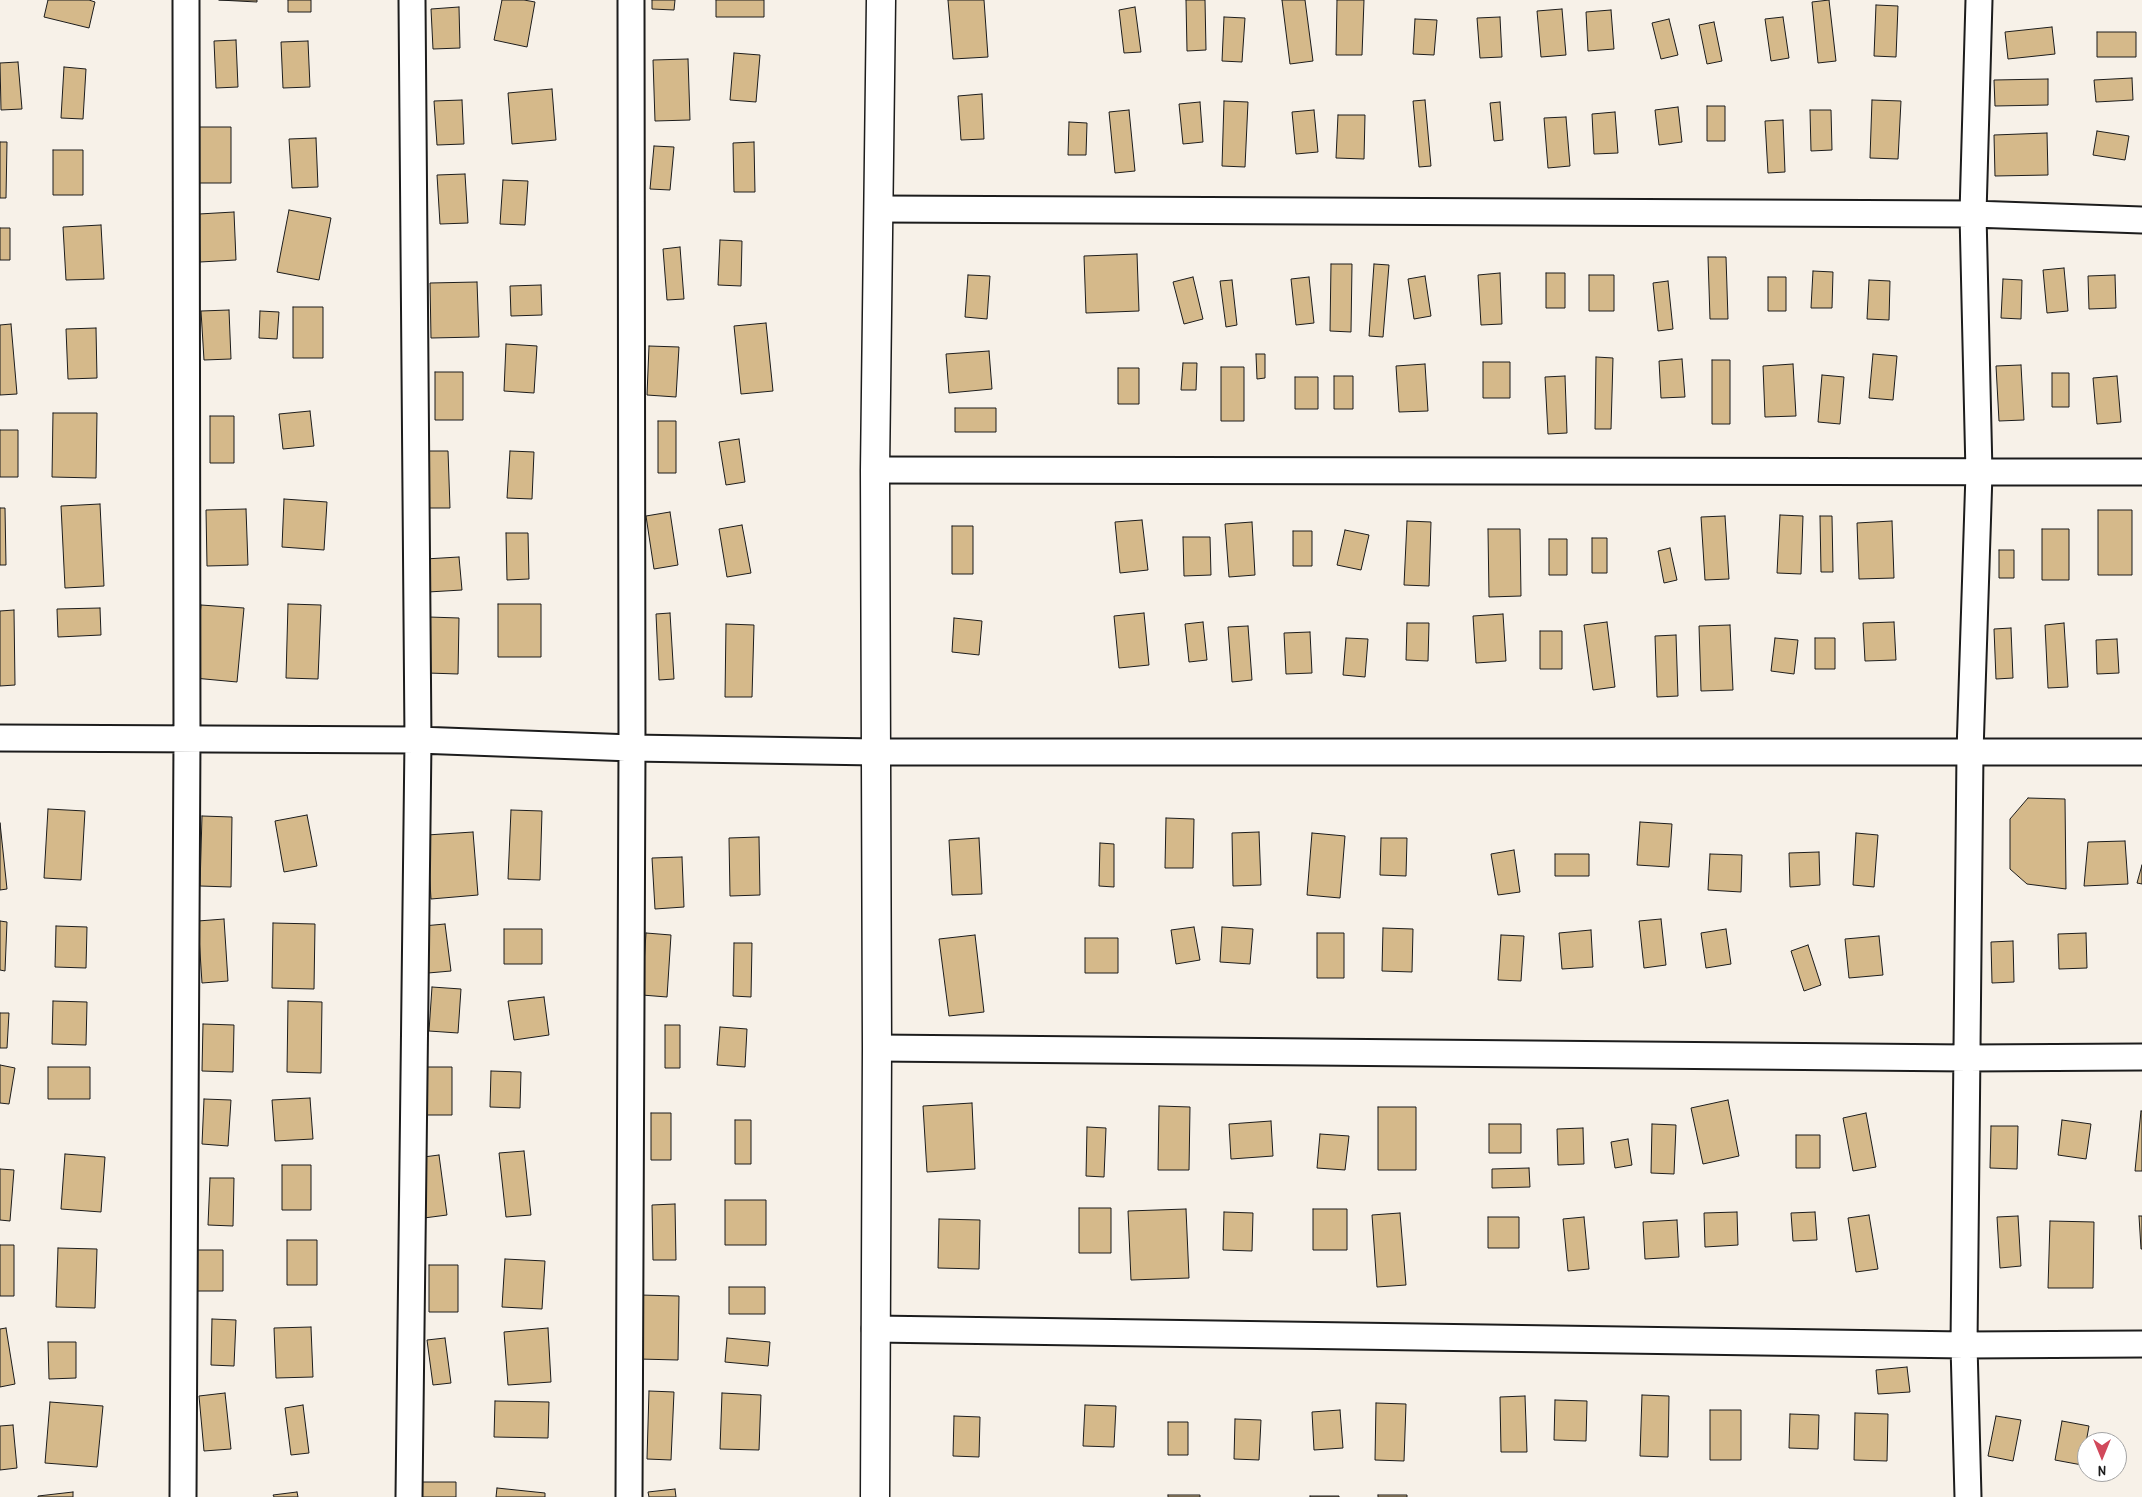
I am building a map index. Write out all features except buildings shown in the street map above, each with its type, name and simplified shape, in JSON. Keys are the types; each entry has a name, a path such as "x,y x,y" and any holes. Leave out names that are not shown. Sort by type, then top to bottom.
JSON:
{"street":[{"path":"183,1497 187,738 186,0"},
{"path":"408,1497 418,740 412,0"},
{"path":"629,1497 632,748 631,0"},
{"path":"875,1497 877,1048 875,470 882,0"},
{"path":"1968,1497 1964,1345 1970,752 1979,473 1973,214 1979,0"},
{"path":"879,209 1973,214 2142,220"},
{"path":"875,470 2142,472"},
{"path":"0,738 418,740 632,748 876,752 2142,752"},
{"path":"877,1048 1967,1058 2142,1057"},
{"path":"875,1329 1964,1345 2142,1344"}]}
